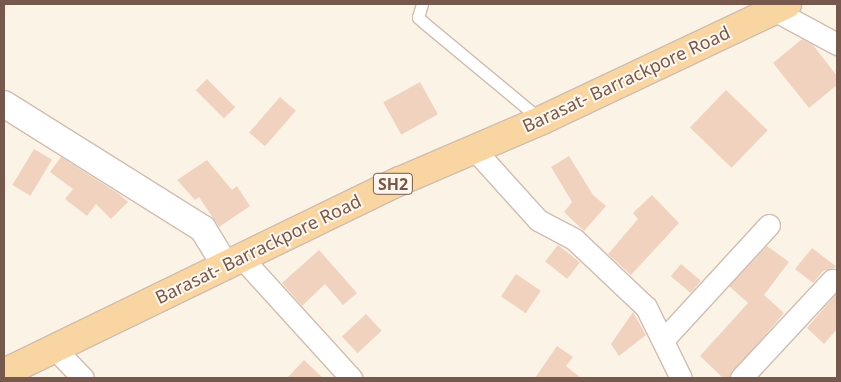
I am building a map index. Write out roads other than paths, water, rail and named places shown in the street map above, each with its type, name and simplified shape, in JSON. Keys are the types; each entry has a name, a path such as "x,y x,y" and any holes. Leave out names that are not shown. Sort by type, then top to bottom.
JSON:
{"main road":[{"name":"Barasat- Barrackpore Road","path":"4,372 55,349 233,261 474,149 542,120 780,7"}],"street":[{"path":"780,7 837,44"},
{"path":"4,104 203,229 351,378"},
{"path":"474,149 538,220 574,239 646,307 664,339 676,376"},
{"path":"664,339 769,225"},
{"path":"741,378 832,280"},
{"path":"55,349 83,378"}],"lane":[{"path":"422,4 418,17 423,22 542,120"}]}
